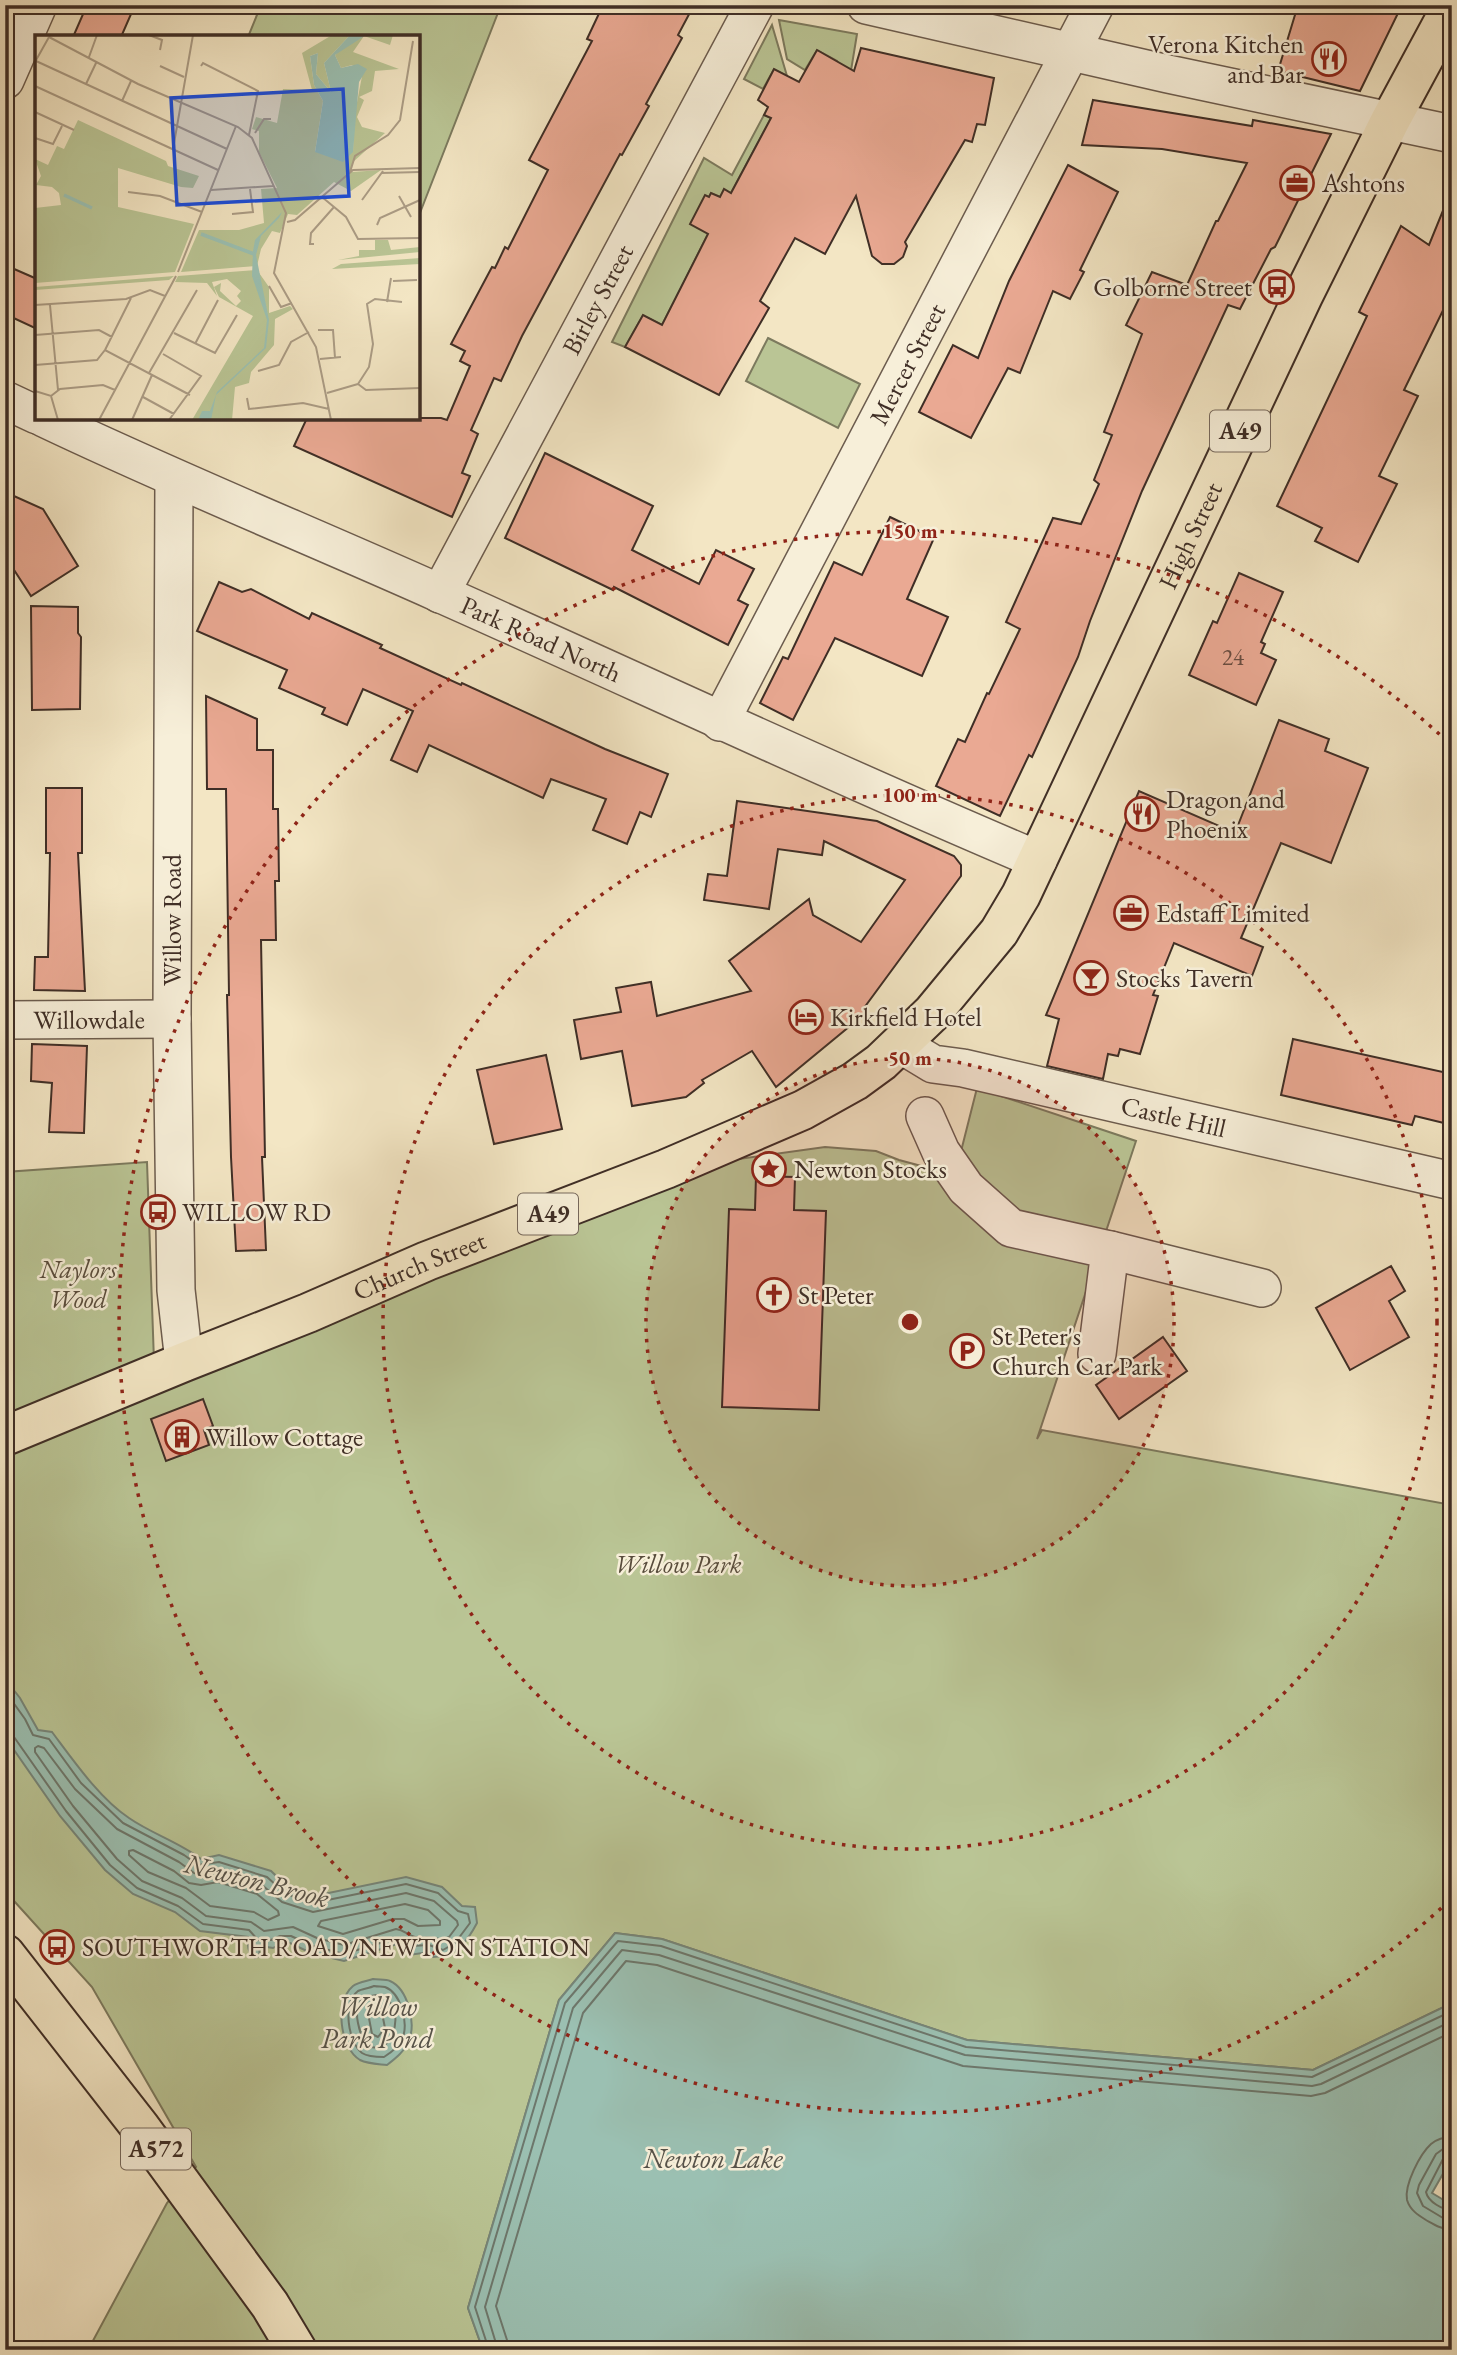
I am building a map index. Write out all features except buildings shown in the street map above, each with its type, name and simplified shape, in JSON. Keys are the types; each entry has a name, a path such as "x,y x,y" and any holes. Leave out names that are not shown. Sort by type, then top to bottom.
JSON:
{"main road":[{"name":"High Street","path":"900,1044 932,1013 999,932 1021,895 1309,284 1390,121 1452,6"},
{"name":"Church Street","path":"5,1436 308,1313 427,1261 666,1169 803,1110 855,1081 900,1044"},
{"name":"A572","path":"10,1972 140,2127 270,2305 296,2350"}],"street":[{"path":"5,80 38,5"},
{"name":"Birley Street","path":"440,594 755,5"},
{"path":"866,5 1452,134"},
{"name":"Mercer Street","path":"720,722 1095,5"},
{"path":"5,400 35,414"},
{"name":"Park Road North","path":"48,420 174,479 440,594 720,722 1038,860"},
{"name":"Willow Road","path":"174,479 172,1019 176,1290 184,1362"},
{"name":"Willowdale","path":"5,1020 172,1019"},
{"name":"Castle Hill","path":"900,1044 933,1063 1452,1181"},
{"path":"920,1165 933,1063"},
{"path":"925,1116 941,1152 966,1188 1011,1228 1262,1288"},
{"path":"1097,1354 1110,1250"}],"green space":[{"path":"261,5 501,5 420,213 420,35 249,35"},
{"path":"779,20 857,34 847,95 837,61 817,50 805,70 787,59"},
{"path":"772,25 787,76 774,69 763,89 744,79"},
{"path":"764,115 771,118 731,193 720,197 711,193 709,197 708,234 662,325 643,315 625,347 612,342 704,158 732,175"},
{"path":"768,338 860,384 838,428 746,381"},
{"name":"Willow Park","path":"977,1088 1136,1141 1037,1439 1042,1430 1452,1505 1452,2003 1313,2070 967,2040 662,1939 615,1933 559,2000 468,2308 483,2350 88,2350 167,2203 196,2167 92,1987 5,1891 5,1172 147,1162 155,1390 666,1169 825,1147 876,1151 955,1175"}],"water":[{"name":"Newton Brook","path":"5,1679 20,1698 38,1730 52,1732 88,1778 118,1810 201,1859 219,1855 271,1871 289,1888 314,1896 406,1877 442,1887 462,1906 475,1907 477,1923 460,1947 441,1956 433,1957 429,1952 409,1955 397,1944 344,1961 311,1953 290,1943 282,1943 273,1948 260,1946 259,1956 255,1958 248,1949 248,1937 200,1931 175,1912 133,1894 105,1870 60,1816 5,1737"},
{"name":"Newton Lake","path":"615,1933 662,1939 967,2040 1313,2070 1452,2003 1452,2158 1432,2193 1452,2205 1452,2350 483,2350 468,2308 559,2000"},
{"name":"Willow Park Pond","path":"373,1979 388,1980 396,1985 406,1999 411,2016 411,2033 407,2044 387,2065 363,2061 353,2054 344,2036 342,2024 343,2003 347,1993 353,1986"}],"place":[{"name":"Verona Kitchen and Bar","path":"1329,59"},
{"name":"Ashtons","path":"1297,183"},
{"name":"Golborne Street","path":"1277,287"},
{"name":"Dragon and Phoenix","path":"1142,814"},
{"name":"Edstaff Limited","path":"1131,913"},
{"name":"Stocks Tavern","path":"1091,978"},
{"name":"Kirkfield Hotel","path":"806,1017"},
{"name":"Newton Stocks","path":"769,1169"},
{"name":"WILLOW RD","path":"158,1212"},
{"name":"St Peter","path":"774,1295"},
{"name":"St Peter's Church Car Park","path":"967,1351"},
{"name":"Willow Cottage","path":"182,1437"},
{"name":"SOUTHWORTH ROAD/NEWTON STATION","path":"57,1947"}],"park label":[{"name":"Naylors Wood","path":"78,1284"}]}
